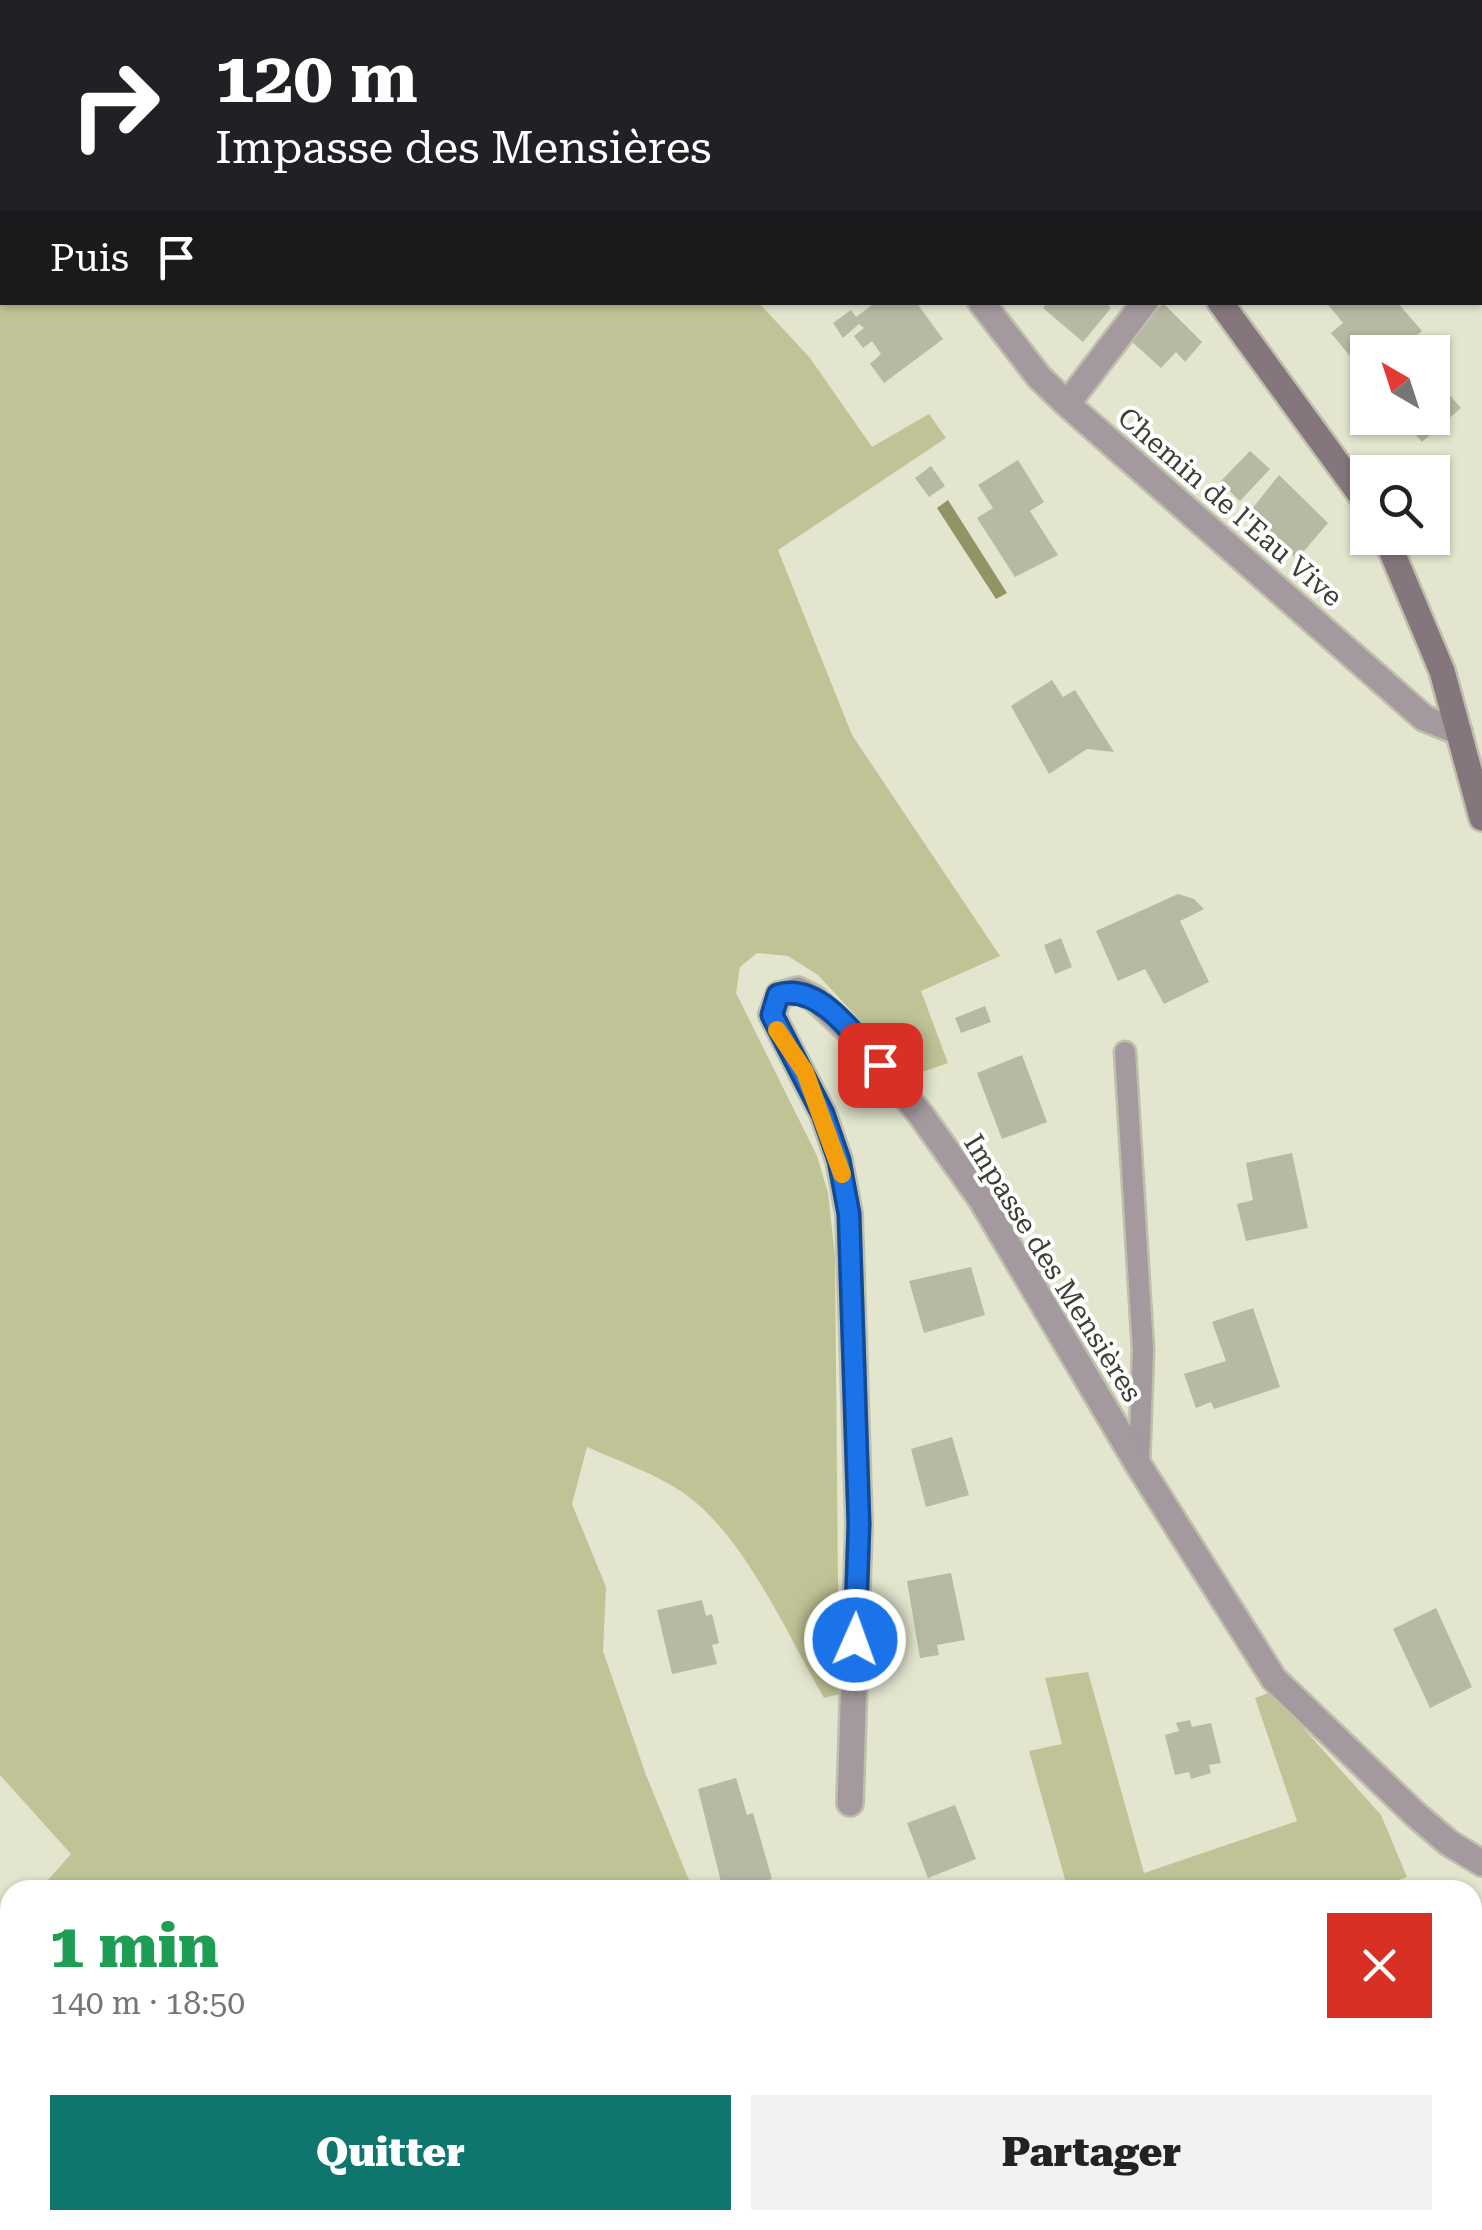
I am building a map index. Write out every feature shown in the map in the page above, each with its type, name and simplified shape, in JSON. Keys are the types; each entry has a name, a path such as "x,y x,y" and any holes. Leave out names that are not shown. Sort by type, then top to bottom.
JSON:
{"main road":[{"path":"1222,305 1350,480"},
{"path":"1394,555 1420,613 1460,732 1482,818"}],"street":[{"name":"Chemin de l'Eau Vive","path":"983,305 1039,377 1068,404 1424,718 1460,732"},
{"path":"1068,404 1142,305"},
{"name":"Impasse des Mensières","path":"850,1804 859,1524 849,1214 839,1160 823,1114 772,1015 778,995 798,990 815,998 859,1040 921,1115 981,1199 1139,1466 1274,1679 1415,1814 1449,1843 1482,1863"}],"lane":[{"path":"1126,1052 1143,1350 1139,1466"}],"shaded area":[{"path":"0,305 761,305 810,358 872,447 929,414 946,438 778,550 852,735 1000,956 921,991 948,1063 911,1076 818,975 788,956 757,953 740,967 736,993 817,1156 828,1193 835,1256 839,1694 824,1698 746,1561 707,1512 650,1474 587,1447 572,1504 606,1587 603,1651 646,1775 689,1880 48,1880 71,1854 0,1775"},
{"path":"948,500 1007,593 996,599 937,508"},
{"path":"1088,1672 1144,1873 1297,1821 1255,1698 1271,1692 1381,1815 1407,1877 1065,1880 1029,1751 1062,1744 1045,1678"}],"building":[{"path":"872,305 918,305 943,339 884,383 870,364 881,354 872,341 863,348 854,336 864,328 859,324 843,338 833,323 851,310 856,317"},
{"path":"1108,305 1111,308 1083,342 1043,308"},
{"path":"1165,305 1202,342 1185,362 1176,352 1161,368 1131,341"},
{"path":"1328,305 1400,305 1422,331 1417,335 1350,335 1350,356 1331,333 1343,323"},
{"path":"1450,395 1461,408 1450,418"},
{"path":"1250,451 1270,469 1240,501 1220,482"},
{"path":"1018,460 1044,502 1030,511 1058,555 1015,577 977,518 993,508 978,485"},
{"path":"931,466 945,486 929,497 915,478"},
{"path":"1279,475 1328,523 1297,559 1248,514"},
{"path":"1052,680 1063,697 1075,690 1114,752 1087,749 1049,774 1011,706"},
{"path":"1178,894 1194,899 1204,909 1180,921 1209,982 1164,1004 1145,969 1118,981 1096,931"},
{"path":"1061,938 1072,967 1055,974 1044,945"},
{"path":"985,1006 991,1022 961,1033 955,1018"},
{"path":"1022,1055 1047,1122 1002,1139 977,1073"},
{"path":"1292,1153 1308,1228 1246,1241 1237,1204 1253,1200 1246,1163"},
{"path":"971,1267 985,1315 924,1333 909,1281"},
{"path":"1253,1308 1280,1387 1214,1409 1211,1402 1196,1408 1184,1374 1226,1361 1212,1322"},
{"path":"952,1437 969,1495 926,1507 911,1449"},
{"path":"951,1573 965,1640 937,1645 939,1655 920,1658 907,1581"},
{"path":"702,1600 706,1616 712,1614 719,1643 712,1645 717,1664 672,1674 657,1610"},
{"path":"1436,1608 1472,1687 1430,1708 1393,1629"},
{"path":"1190,1720 1192,1727 1211,1723 1221,1763 1209,1765 1211,1773 1191,1779 1189,1772 1175,1775 1165,1735 1179,1731 1176,1723"},
{"path":"736,1778 747,1815 753,1813 772,1879 721,1880 698,1789"},
{"path":"955,1805 976,1859 928,1878 907,1823"}],"slow traffic":[{"path":"777,1030 805,1072 842,1174"}],"route":[{"path":"855,1640 859,1524 849,1214 839,1160 823,1114 805,1072 776,1028 772,1015 778,995 798,990 815,998 880,1065"}]}
